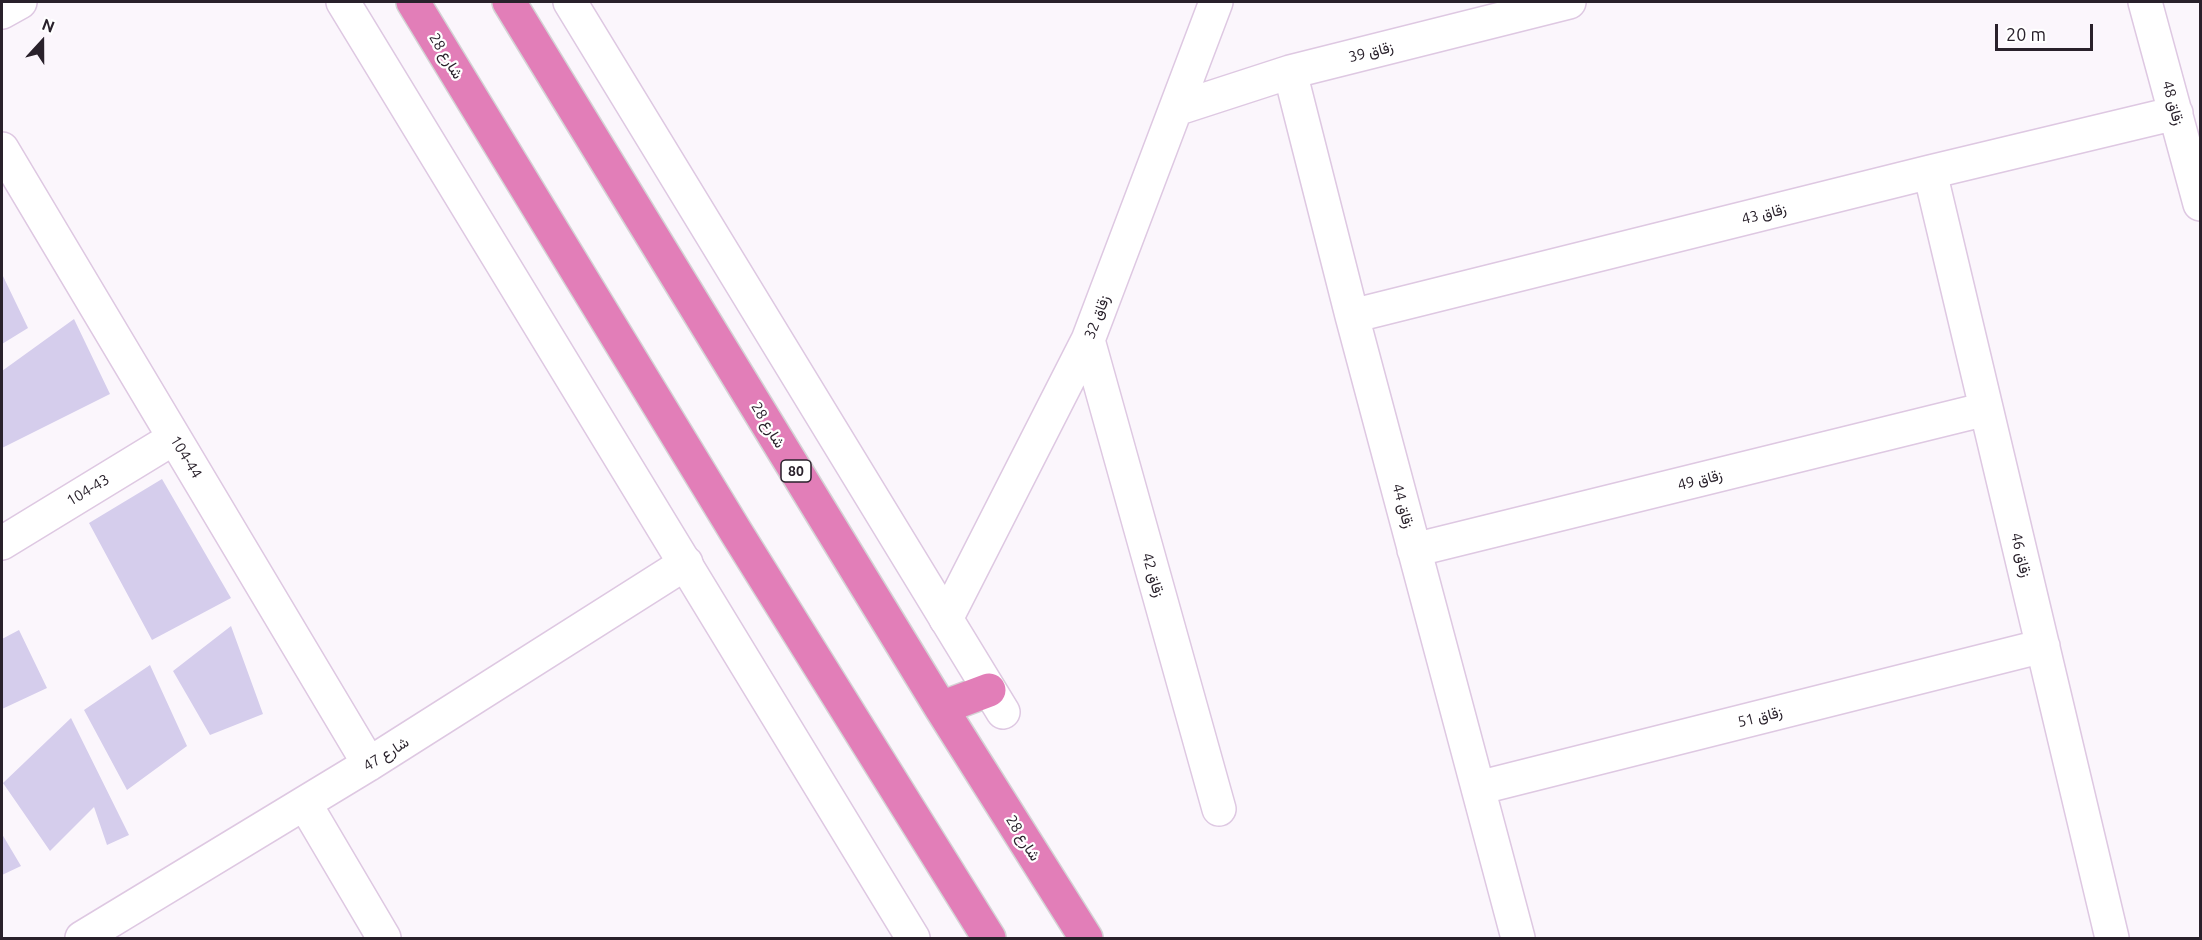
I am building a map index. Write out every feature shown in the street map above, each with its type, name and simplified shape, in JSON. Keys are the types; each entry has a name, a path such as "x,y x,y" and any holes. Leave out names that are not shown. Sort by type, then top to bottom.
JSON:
{"highway":[{"name":"شارع 28","path":"413,2 730,522 989,939"},
{"name":"شارع 28","path":"509,2 941,708 1086,939"},
{"path":"941,708 996,701"}],"street":[{"path":"2,12 20,2"},
{"path":"343,2 913,939"},
{"path":"570,2 996,701"},
{"name":"زقاق 32","path":"946,619 1088,340 1216,2"},
{"name":"زقاق 39","path":"1176,110 1290,72 1569,2"},
{"name":"زقاق 48","path":"2145,2 2200,204"},
{"name":"زقاق 44","path":"1290,72 1352,316 1518,939"},
{"name":"زقاق 43","path":"1352,316 2176,113"},
{"name":"104-44","path":"2,149 369,764"},
{"name":"زقاق 46","path":"1930,172 2112,939"},
{"name":"زقاق 42","path":"1088,340 1219,809"},
{"name":"زقاق 49","path":"1414,550 1986,409"},
{"name":"104-43","path":"2,543 174,438"},
{"name":"شارع 47","path":"82,939 369,764 686,563"},
{"name":"زقاق 51","path":"1478,788 2043,646"},
{"path":"304,804 384,939"}],"building":[{"path":"2,274 28,328 2,344"},
{"path":"74,319 110,394 2,448 2,371"},
{"path":"162,479 231,598 152,640 89,523"},
{"path":"231,626 263,714 210,735 173,671"},
{"path":"19,630 47,688 2,709 2,639"},
{"path":"150,665 187,746 127,790 84,710"},
{"path":"71,718 129,835 107,845 94,807 50,851 3,783"},
{"path":"2,834 21,866 2,875"}]}
